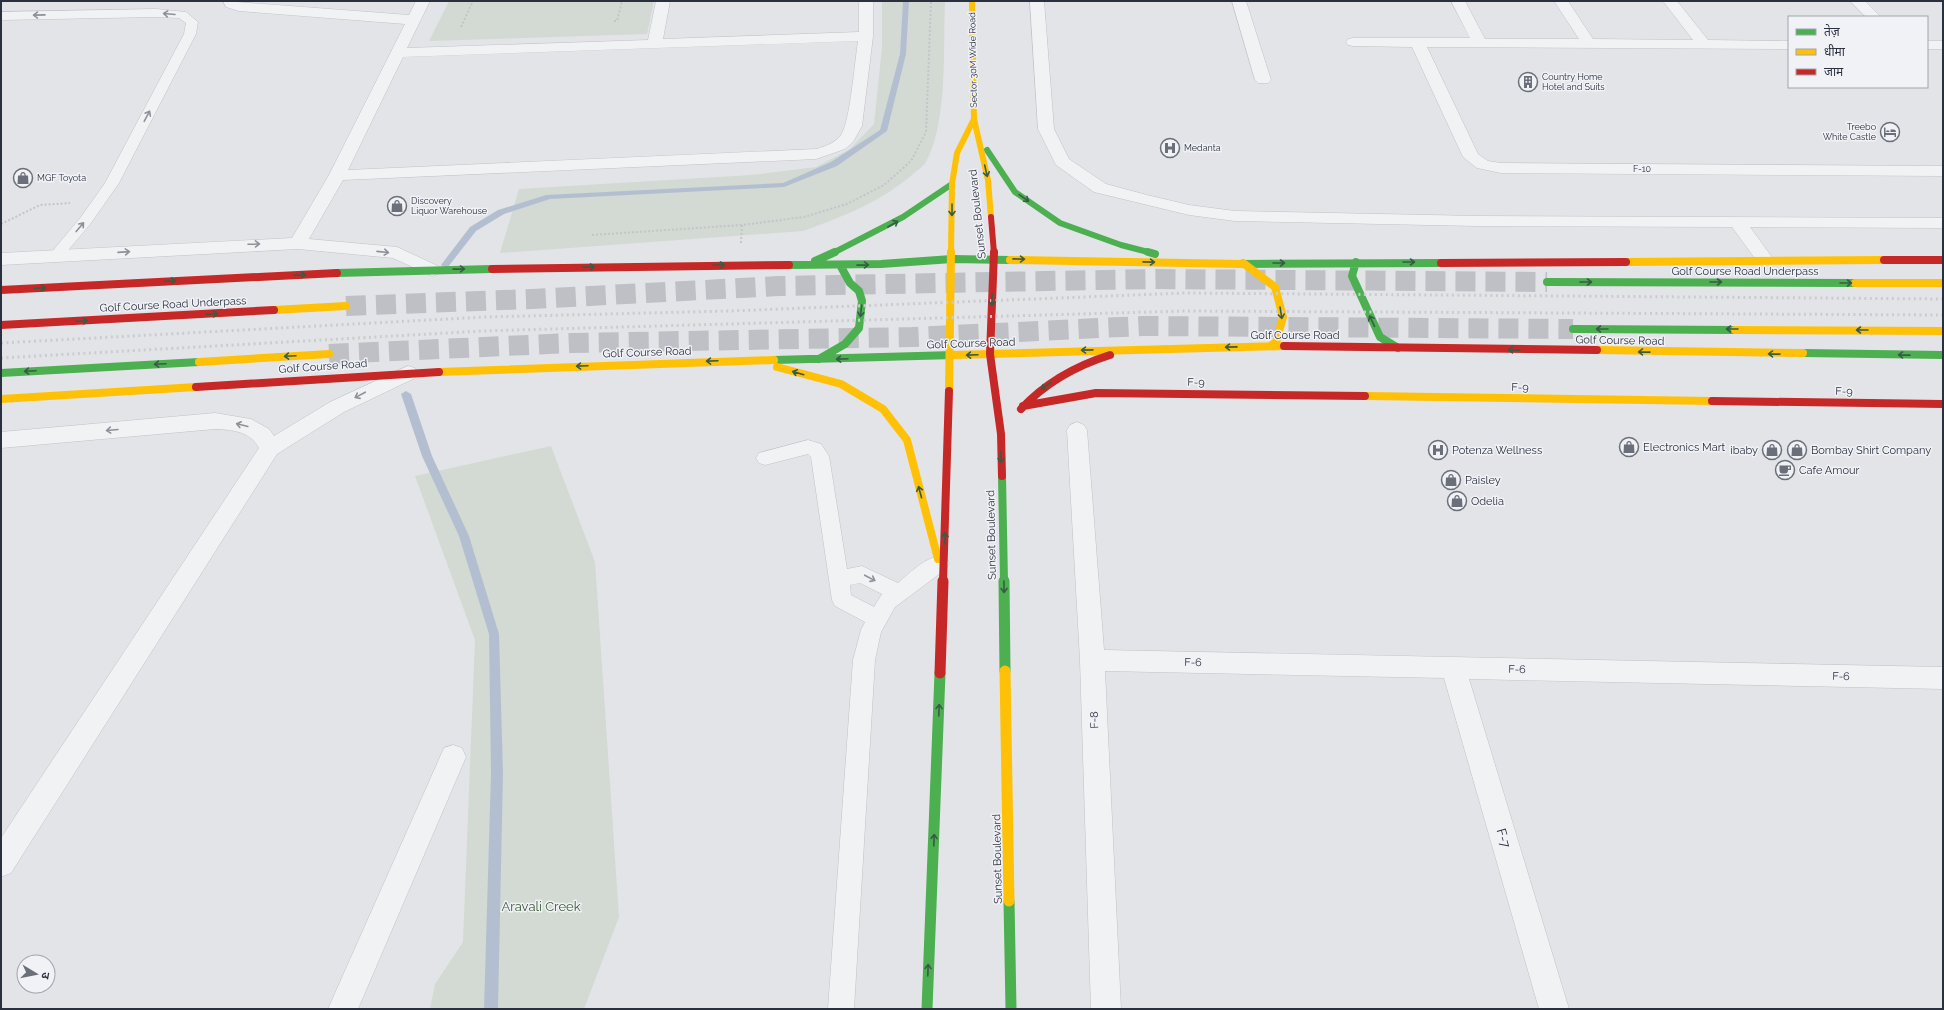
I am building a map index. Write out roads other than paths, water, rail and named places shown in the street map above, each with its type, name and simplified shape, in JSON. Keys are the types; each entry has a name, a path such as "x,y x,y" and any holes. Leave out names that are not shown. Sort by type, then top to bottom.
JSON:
{"street":[{"path":"230,1 231,4 239,7 413,20"},
{"path":"298,243 337,175 423,1"},
{"path":"655,43 663,1"},
{"path":"337,175 808,155 836,149 848,140 854,126 866,36 866,1"},
{"name":"Sector 30M Wide Road","path":"972,1 974,119"},
{"path":"1037,1 1046,129 1062,162 1100,188 1189,210 1235,216 1478,221 1943,223"},
{"path":"1239,1 1263,80"},
{"path":"1458,1 1480,43"},
{"path":"1561,1 1589,44"},
{"path":"1670,1 1704,45"},
{"path":"1857,1 1873,16"},
{"path":"398,53 866,36"},
{"path":"1353,42 1788,46"},
{"name":"F-10","path":"1417,42 1471,157 1483,166 1501,168 1943,171"},
{"path":"1928,45 1943,45"},
{"path":"974,119 989,156 1015,192 1060,223 1121,245 1161,256 1208,264"},
{"name":"Sunset Boulevard","path":"927,1009 941,573 950,356 952,184 957,153 974,119"},
{"name":"Sunset Boulevard","path":"974,119 988,180 994,259 990,354 1001,434 1011,1009"},
{"path":"807,265 869,238 923,207 952,184"},
{"path":"1737,222 1765,260"},
{"path":"1,259 55,257 219,246 298,243 397,253 432,270"},
{"path":"1,290 432,270 840,265 952,259 1208,264 1943,260"},
{"path":"1356,262 1352,276 1380,337 1398,348"},
{"path":"1243,263 1275,287 1283,317 1276,342 1270,346"},
{"path":"816,360 845,344 859,328 862,301 859,291 850,283 840,265"},
{"name":"Golf Course Road Underpass","path":"1547,282 1943,283"},
{"name":"Golf Course Road Underpass","path":"1,325 346,306"},
{"path":"1573,328 1943,331"},
{"name":"Golf Course Road","path":"1,399 408,373 749,360 816,360 1133,349 1270,346 1943,355"},
{"path":"1001,434 1023,406 1034,395 1059,377 1104,356 1133,349"},
{"path":"1,373 329,354"},
{"path":"749,360 840,384 883,409 907,440 941,573"},
{"path":"1,863 270,448 337,407 408,373"},
{"name":"F-9","path":"1023,406 1096,393 1943,404"},
{"path":"2,441 215,421 244,424 262,434 270,448"},
{"name":"F-8","path":"1077,430 1092,660 1106,1009"},
{"name":"F-6","path":"1092,660 1943,678"},
{"name":"F-7","path":"1454,668 1554,1009"},
{"path":"343,1009 453,757"}],"lane":[{"path":"1,16 156,13 182,15 192,22 190,34 112,183 86,220 55,257"},
{"path":"765,458 808,447 815,449 820,456 842,600 878,619"},
{"path":"841,1009 864,660 871,630 888,601 941,573"},
{"path":"838,579 862,574 899,594"}],"waterway":[{"path":"445,265 473,229 501,212 549,197 784,185 834,164 883,131 903,54 906,1"},
{"path":"406,394 427,456 464,536 494,634 497,773 491,1009"}],"tunnel":[{"path":"346,306 532,299 779,286 1156,279 1547,282"},
{"path":"329,354 572,343 912,337 1142,326 1573,329"}],"railway":[{"path":"1,343 485,317 729,311 1185,293 1943,299"},
{"path":"1,358 482,331 1185,311 1943,315"}],"place":[{"name":"Country Home Hotel and Suits","path":"1528,82"},
{"name":"Treebo White Castle","path":"1890,132"},
{"name":"Medanta","path":"1170,148"},
{"name":"MGF Toyota","path":"23,178"},
{"name":"Discovery Liquor Warehouse","path":"397,206"},
{"name":"Electronics Mart","path":"1629,447"},
{"name":"Potenza Wellness","path":"1438,450"},
{"name":"ibaby","path":"1772,450"},
{"name":"Bombay Shirt Company","path":"1797,450"},
{"name":"Cafe Amour","path":"1785,470"},
{"name":"Paisley","path":"1451,480"},
{"name":"Odelia","path":"1457,501"}],"park label":[{"name":"Aravali Creek","path":"541,906"}]}
